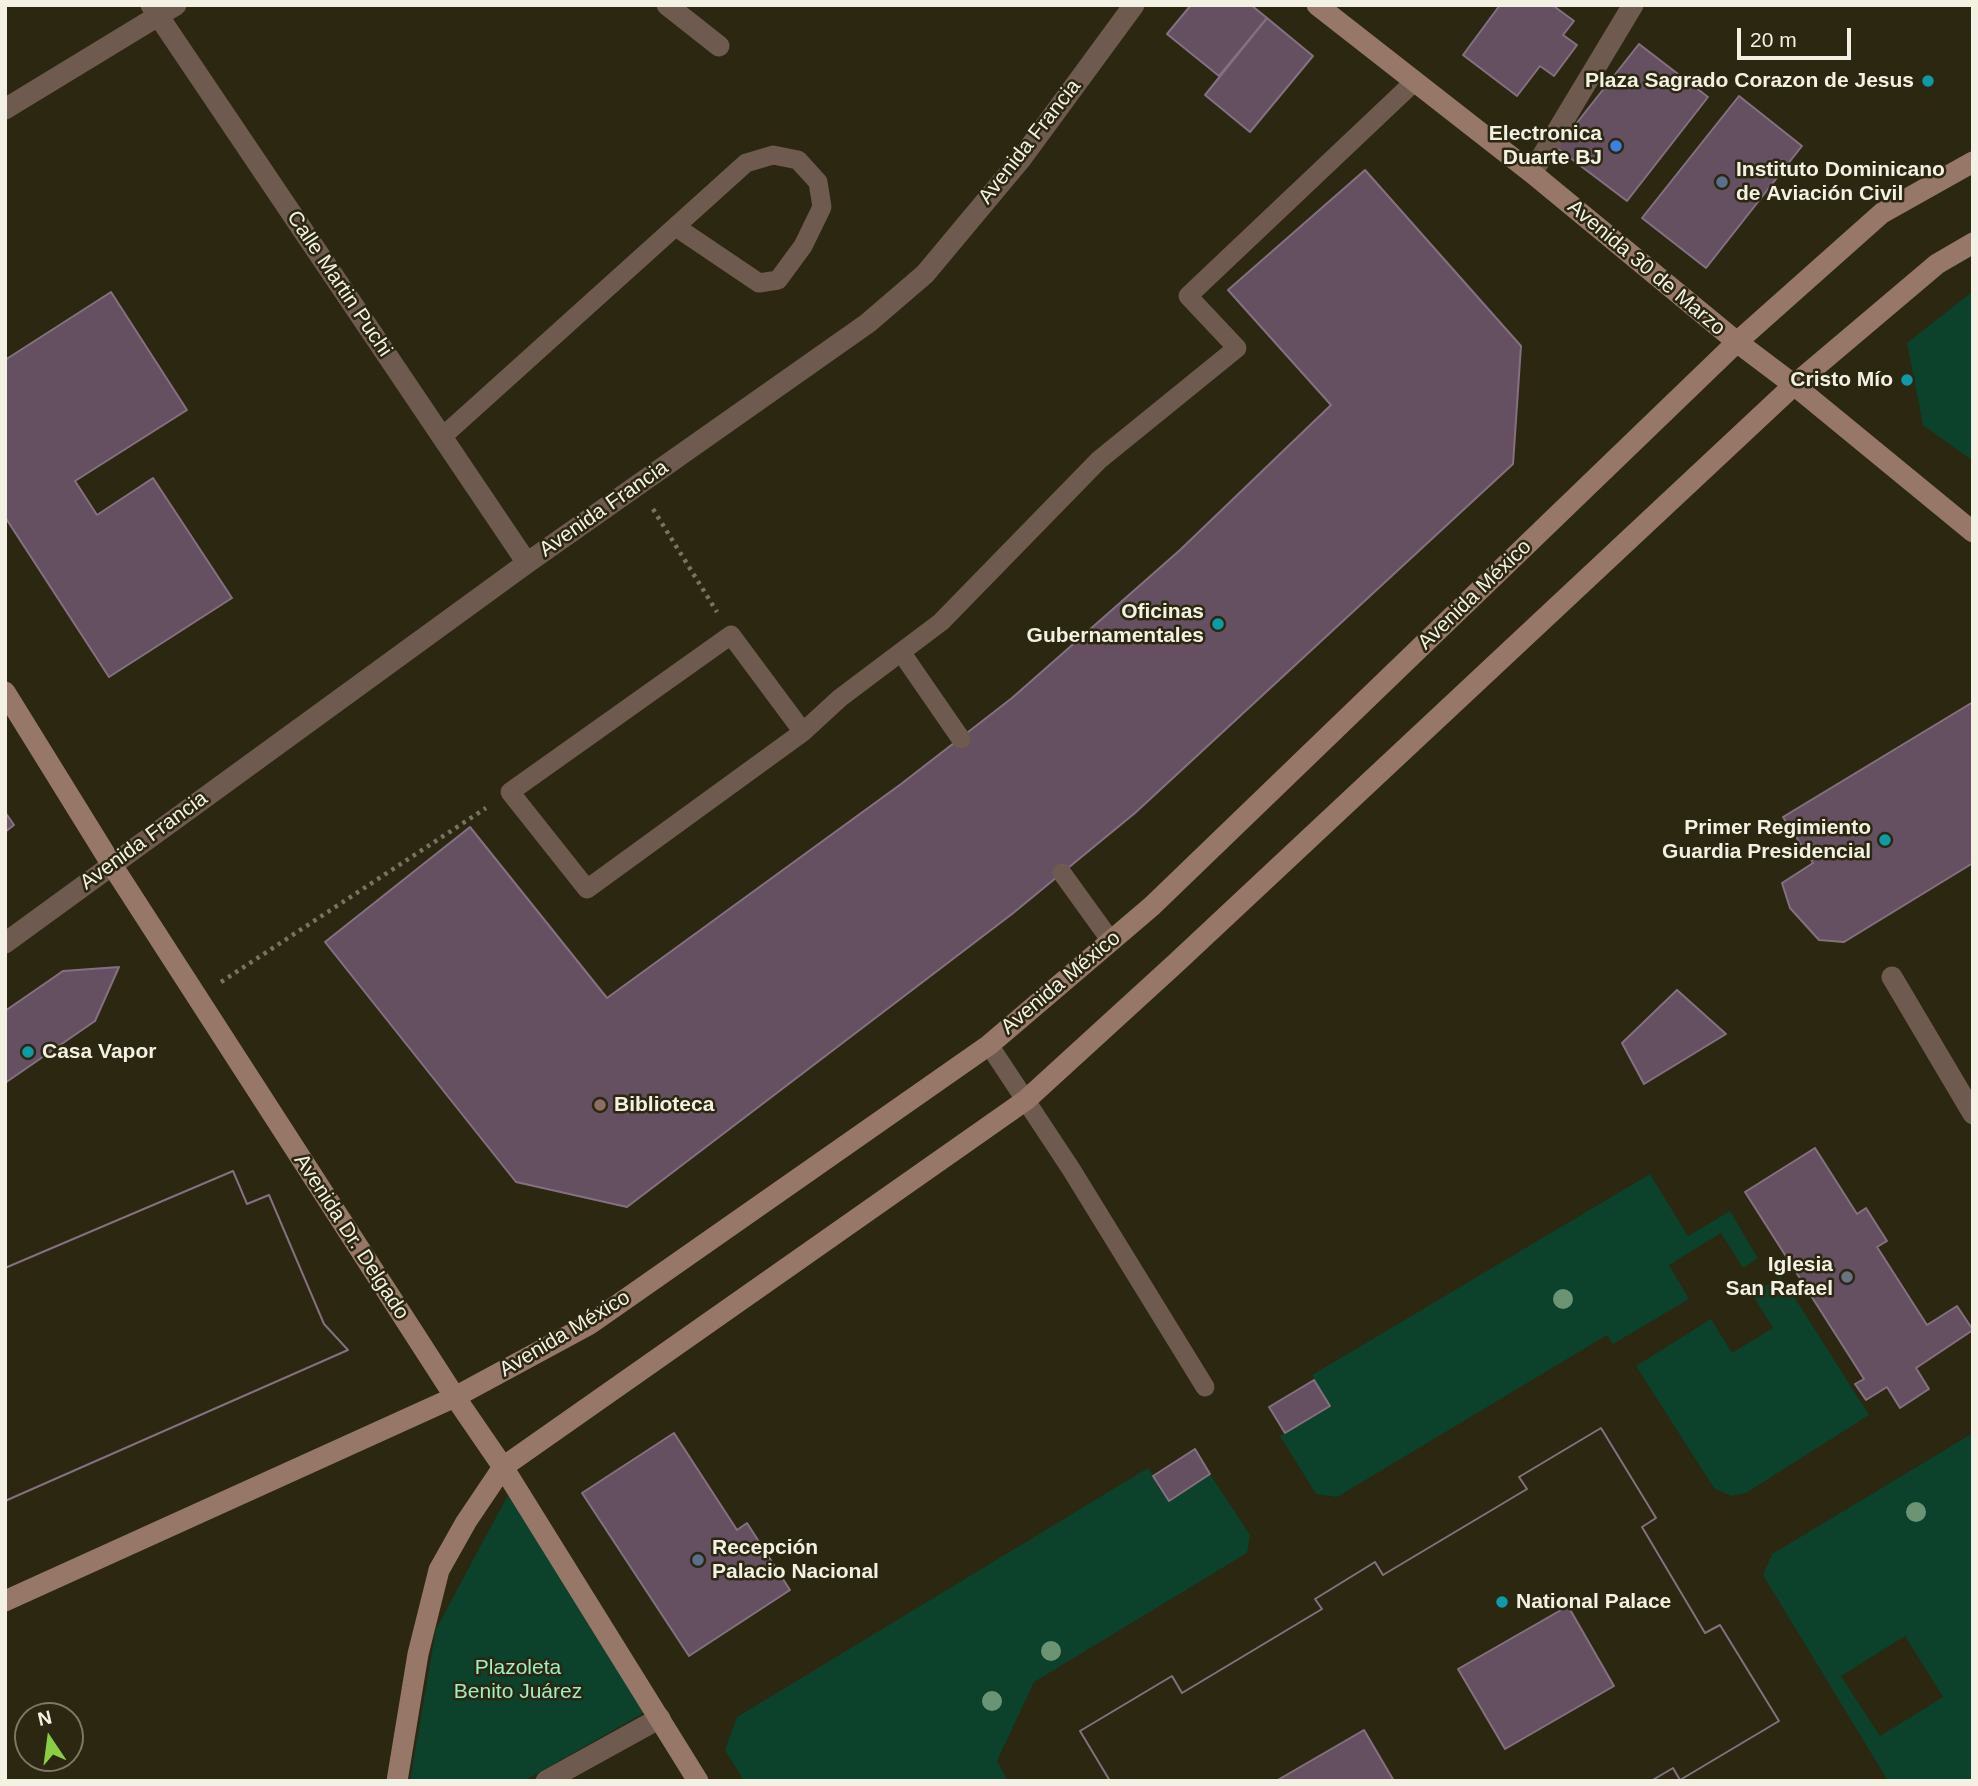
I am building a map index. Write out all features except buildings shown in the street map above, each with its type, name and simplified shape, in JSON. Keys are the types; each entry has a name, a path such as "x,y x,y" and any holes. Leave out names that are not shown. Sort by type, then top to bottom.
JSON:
{"main road":[{"name":"Avenida 30 de Marzo","path":"1317,5 1532,173 1973,532"},
{"name":"Avenida México","path":"5,1601 455,1397 590,1324 989,1045 1152,906 1737,342 1882,213 1973,162"},
{"path":"397,1781 418,1654 439,1570 466,1522 503,1467 1027,1100 1794,385 1937,264 1973,243"},
{"name":"Avenida Dr. Delgado","path":"5,692 197,998 503,1467 698,1781"}],"street":[{"path":"667,5 719,46"},
{"name":"Avenida Francia","path":"5,943 527,563 868,323 925,274 1021,159 1134,5"},
{"path":"1532,173 1633,5"},
{"path":"5,109 162,9"},
{"name":"Calle Martin Puchi","path":"162,9 527,563"},
{"path":"1892,977 1973,1114"},
{"path":"546,1781 660,1718"}],"lane":[{"path":"803,732 731,635 510,792 587,889 803,732 840,698 941,622 1099,460 1237,348 1188,296 1414,82"},
{"path":"442,437 747,163 774,155 799,160 818,182 822,207 803,246 778,280 760,284 676,227"},
{"path":"901,652 961,739"},
{"path":"1062,873 1111,940"},
{"path":"989,1045 1027,1100 1205,1387"}],"path":[{"path":"638,485 731,635"},
{"path":"197,998 510,792"}],"green space":[{"path":"1973,291 1973,461 1923,425 1907,343"},
{"path":"1650,1174 1688,1236 1730,1211 1758,1258 1743,1268 1721,1233 1669,1265 1689,1299 1613,1344 1607,1335 1337,1497 1316,1494 1280,1436 1330,1406 1312,1375"},
{"path":"1781,1276 1869,1415 1746,1493 1731,1496 1714,1488 1636,1366 1711,1319 1732,1353 1773,1328 1752,1294"},
{"path":"1973,1433 1973,1781 1888,1781 1763,1575 1772,1554","holes":["1905,1636 1943,1697 1880,1736 1841,1676"]},
{"path":"1148,1468 1169,1500 1210,1474 1250,1535 1247,1553 1034,1682 997,1761 1008,1781 744,1781 725,1750 737,1717"},
{"name":"Plazoleta Benito Juárez","path":"509,1493 647,1711 524,1781 410,1781 436,1629"}],"place":[{"name":"Plaza Sagrado Corazon de Jesus","path":"1928,81"},
{"name":"Electronica Duarte BJ","path":"1616,146"},
{"name":"Instituto Dominicano de Aviación Civil","path":"1722,182"},
{"name":"Cristo Mío","path":"1907,380"},
{"name":"Oficinas Gubernamentales","path":"1218,624"},
{"name":"Primer Regimiento Guardia Presidencial","path":"1885,840"},
{"name":"Casa Vapor","path":"28,1052"},
{"name":"Biblioteca","path":"600,1105"},
{"name":"Iglesia San Rafael","path":"1847,1277"},
{"name":"Recepción Palacio Nacional","path":"698,1560"},
{"name":"National Palace","path":"1502,1602"}]}
